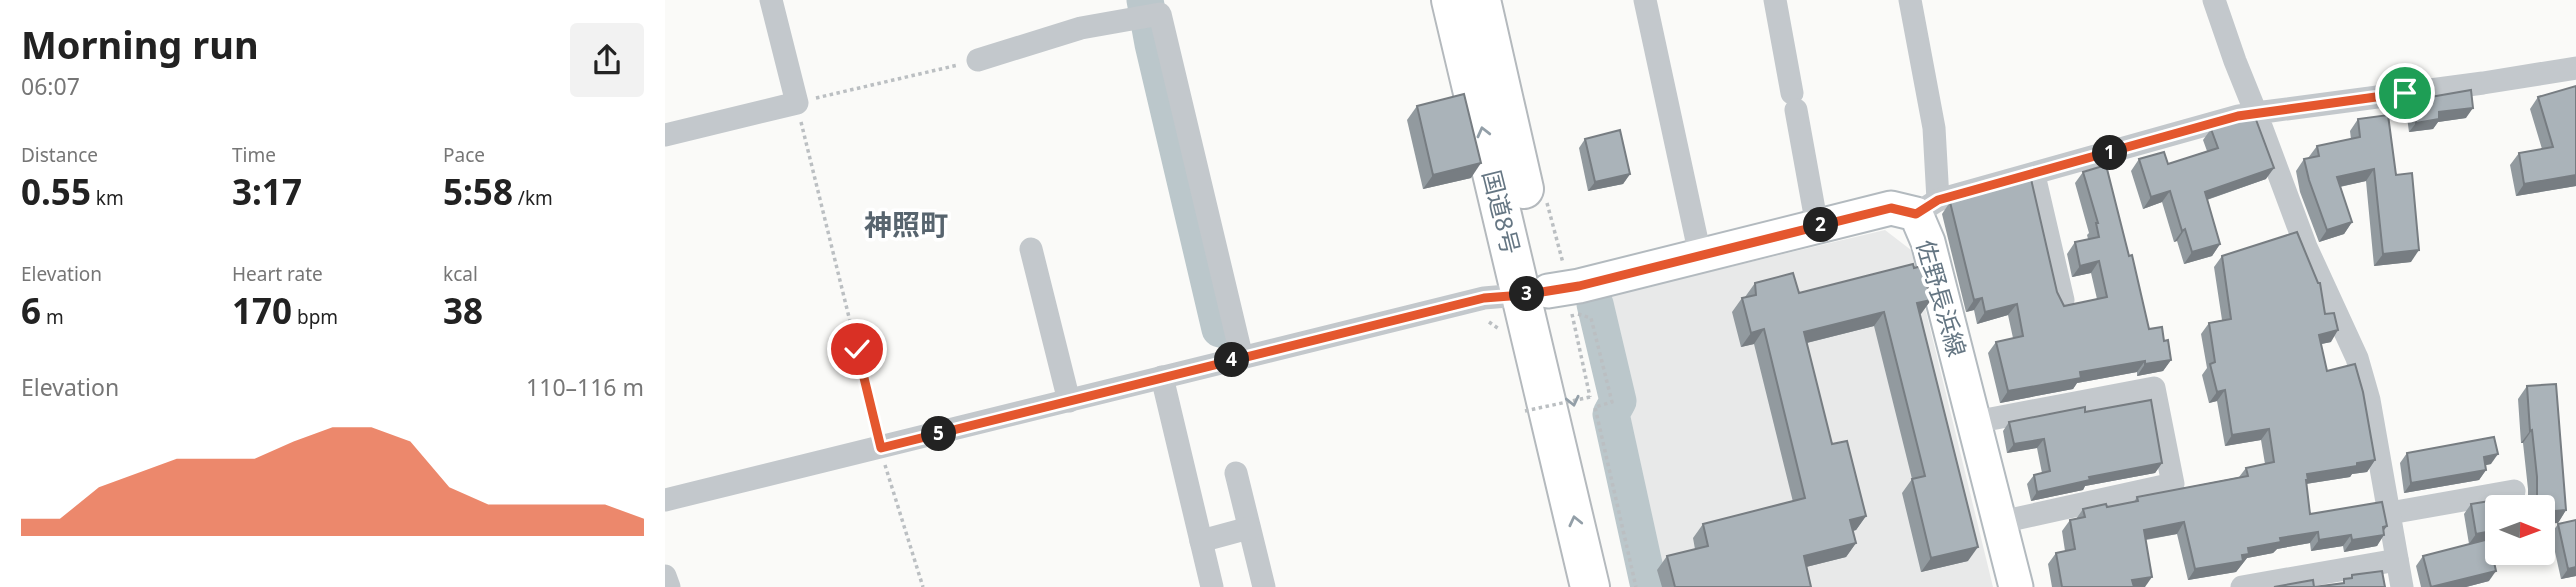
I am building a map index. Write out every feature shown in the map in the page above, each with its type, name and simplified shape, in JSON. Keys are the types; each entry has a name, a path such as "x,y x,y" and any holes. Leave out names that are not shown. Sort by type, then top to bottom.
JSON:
{"highway":[{"name":"国道8号","path":"1451,0 1547,299 1590,587"},
{"name":"国道8号","path":"1481,0 1547,299 1616,587"}],"main road":[{"name":"佐野長浜線","path":"1547,299 1579,286 1891,208 1927,207 1928,242 2016,587"}],"street":[{"path":"665,135 797,103 771,0"},
{"path":"1646,0 1700,255"},
{"path":"1775,0 1817,226"},
{"path":"1910,0 1934,128 1927,207 2238,116 2576,68"},
{"path":"2214,0 2306,247 2357,358 2369,400 2402,587"},
{"path":"978,60 1159,7 1242,358"},
{"path":"2034,175 2063,300"},
{"path":"1031,249 1069,401"},
{"path":"665,500 1484,298 1547,299"},
{"path":"1162,377 1212,587"},
{"path":"1975,422 2154,388 2173,484 2001,522"},
{"path":"1236,473 1263,587"},
{"path":"2390,513 2514,491"},
{"path":"1201,541 1249,528"},
{"path":"2242,587 2397,560"},
{"path":"665,576 669,587"}],"path":[{"path":"923,587 881,448 797,103 978,60"},
{"path":"1525,411 1590,397 1547,299"}],"shaded area":[{"path":"1885,230 1911,250 1993,587 1644,587 1609,429 1619,425 1617,413 1624,400 1598,298"}],"building":[{"path":"2576,86 2576,175 2524,184 2519,153 2553,147 2538,97"},
{"path":"2471,90 2473,108 2439,112 2439,119 2416,123 2413,100"},
{"path":"1464,94 1481,163 1433,175 1417,106"},
{"path":"2388,115 2396,175 2412,173 2419,250 2383,254 2374,169 2337,177 2352,222 2327,230 2304,159 2319,156 2317,146 2360,137 2358,119"},
{"path":"2255,117 2274,168 2205,192 2220,244 2192,252 2185,229 2182,231 2170,191 2151,197 2139,159 2164,152 2168,164 2218,148 2211,129"},
{"path":"1620,130 1630,174 1595,182 1585,139"},
{"path":"2106,165 2129,256 2132,255 2149,329 2162,327 2164,341 2168,340 2171,360 2145,364 2145,361 2080,372 2081,378 2008,391 1996,342 2023,336 2017,304 1985,312 1982,298 1974,300 1950,202 2031,179 2057,292 2064,306 2107,297 2099,261 2080,266 2075,242 2099,237 2098,223 2083,172"},
{"path":"2297,232 2320,283 2325,314 2334,313 2338,330 2319,335 2327,371 2355,364 2363,392 2375,460 2357,463 2357,466 2307,474 2310,514 2382,502 2387,526 2383,527 2384,535 2352,540 2351,535 2319,540 2318,532 2280,538 2281,542 2248,548 2249,554 2242,555 2243,561 2195,569 2184,522 2144,530 2152,577 2132,580 2134,587 2062,587 2056,553 2075,549 2070,520 2085,517 2083,509 2138,501 2137,497 2248,476 2246,468 2274,462 2269,429 2232,435 2225,390 2217,392 2210,364 2215,362 2209,323 2231,319 2222,256"},
{"path":"1913,264 1914,268 1922,266 1931,300 1917,303 1978,547 1931,558 1912,479 1925,476 1884,312 1804,332 1832,444 1847,441 1866,516 1850,520 1856,543 1804,556 1811,587 1675,587 1667,556 1708,546 1703,524 1805,498 1764,329 1751,333 1742,298 1756,295 1755,283 1793,273 1799,293"},
{"path":"2556,384 2566,510 2555,511 2555,495 2537,495 2527,386"},
{"path":"2151,400 2162,463 2089,477 2090,480 2037,492 2034,475 2050,471 2044,439 2014,444 2009,422 2085,407 2085,412"},
{"path":"2494,437 2498,454 2484,457 2486,470 2411,483 2407,453"},
{"path":"2485,502 2485,532 2476,534 2471,504"},
{"path":"2576,520 2576,567 2568,569 2558,524"},
{"path":"2485,540 2485,565 2495,565 2496,571 2431,587 2423,556"},
{"path":"2382,571 2385,587 2314,587 2344,583 2344,579 2352,578 2352,575"},
{"path":"2313,580 2314,587 2274,587"}],"waterway":[{"path":"1145,0 1220,329"},
{"path":"1595,304 1618,401 1611,414 1649,587"}],"district":[{"name":"神照町","path":"906,224"}],"route":[{"path":"857,349 881,448 1484,298 1579,286 1891,208 1916,214 1938,200 2238,116 2405,93"}]}
